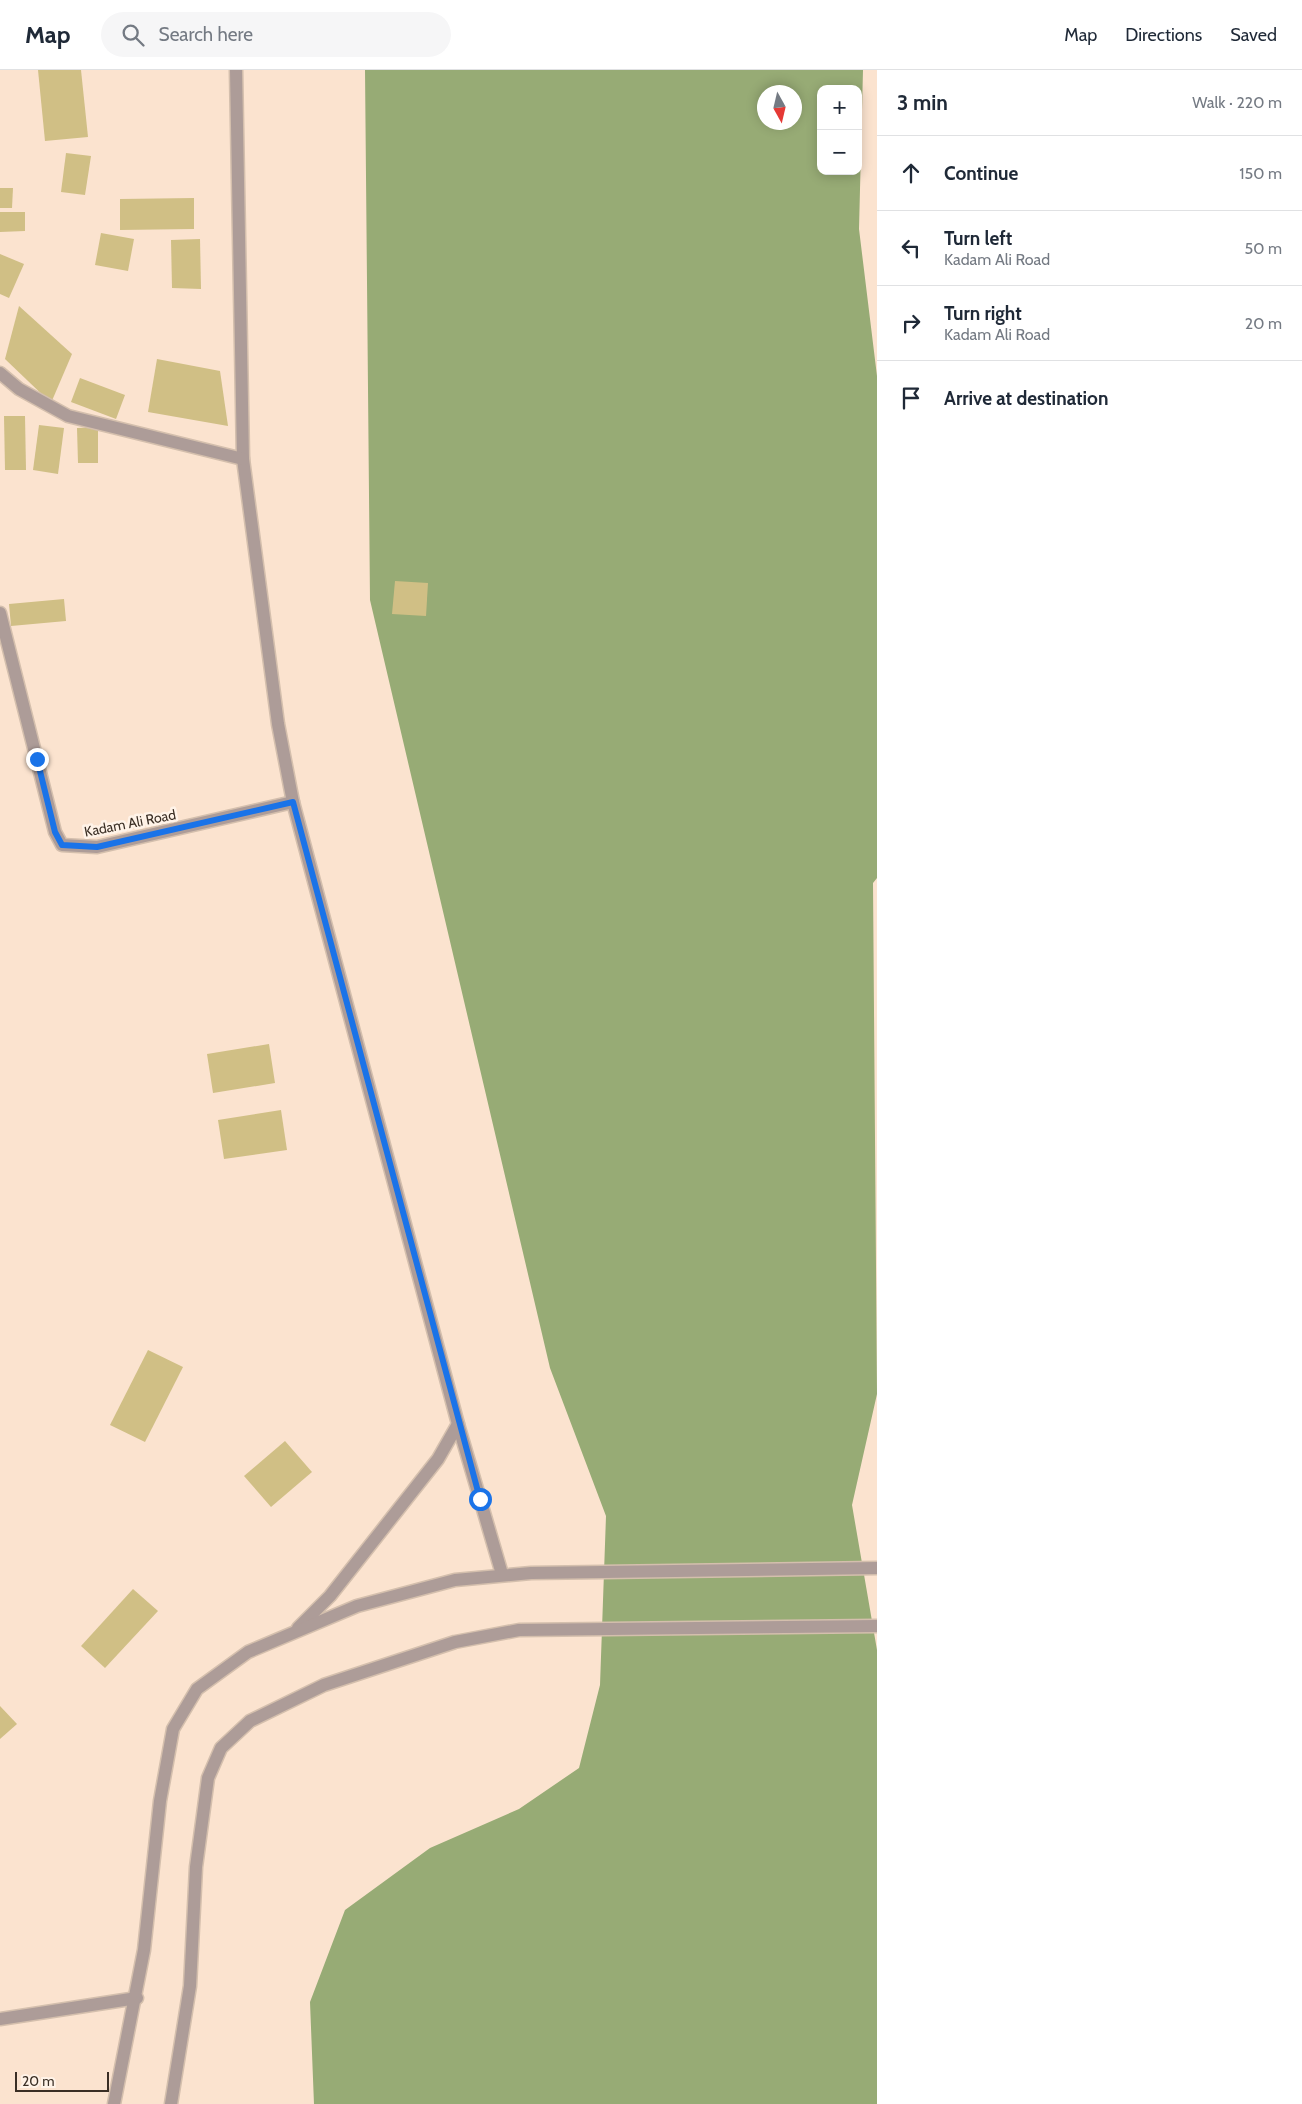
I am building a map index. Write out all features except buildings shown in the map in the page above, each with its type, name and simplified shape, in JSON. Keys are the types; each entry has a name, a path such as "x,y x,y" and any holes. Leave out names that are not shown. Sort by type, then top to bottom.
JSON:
{"street":[{"path":"236,70 243,459 278,724 293,802 458,1424 502,1574"},
{"path":"0,373 19,389 68,416 243,459"},
{"name":"Kadam Ali Road","path":"0,613 55,832 62,845 97,847 293,802"},
{"path":"295,1631 330,1596 438,1459 458,1424"},
{"path":"114,2104 137,1998 160,1801 173,1729 197,1689 248,1652 357,1606 455,1580 502,1574 531,1573 877,1568"},
{"path":"171,2104 190,1986 196,1867 208,1778 221,1748 250,1721 324,1685 455,1642 519,1630 877,1626"},
{"path":"0,2019 137,1998"}],"shaded area":[{"path":"365,70 863,70 862,110 862,85 817,85 817,175 860,175 859,229 877,376 877,878 873,883 877,1394 852,1505 877,1650 877,2104 314,2104 310,2002 345,1910 430,1848 519,1809 579,1768 600,1685 606,1516 550,1368 370,600"}],"route":[{"path":"37,759 55,832 62,845 76,848 97,847 293,802 458,1424 480,1499"}]}
